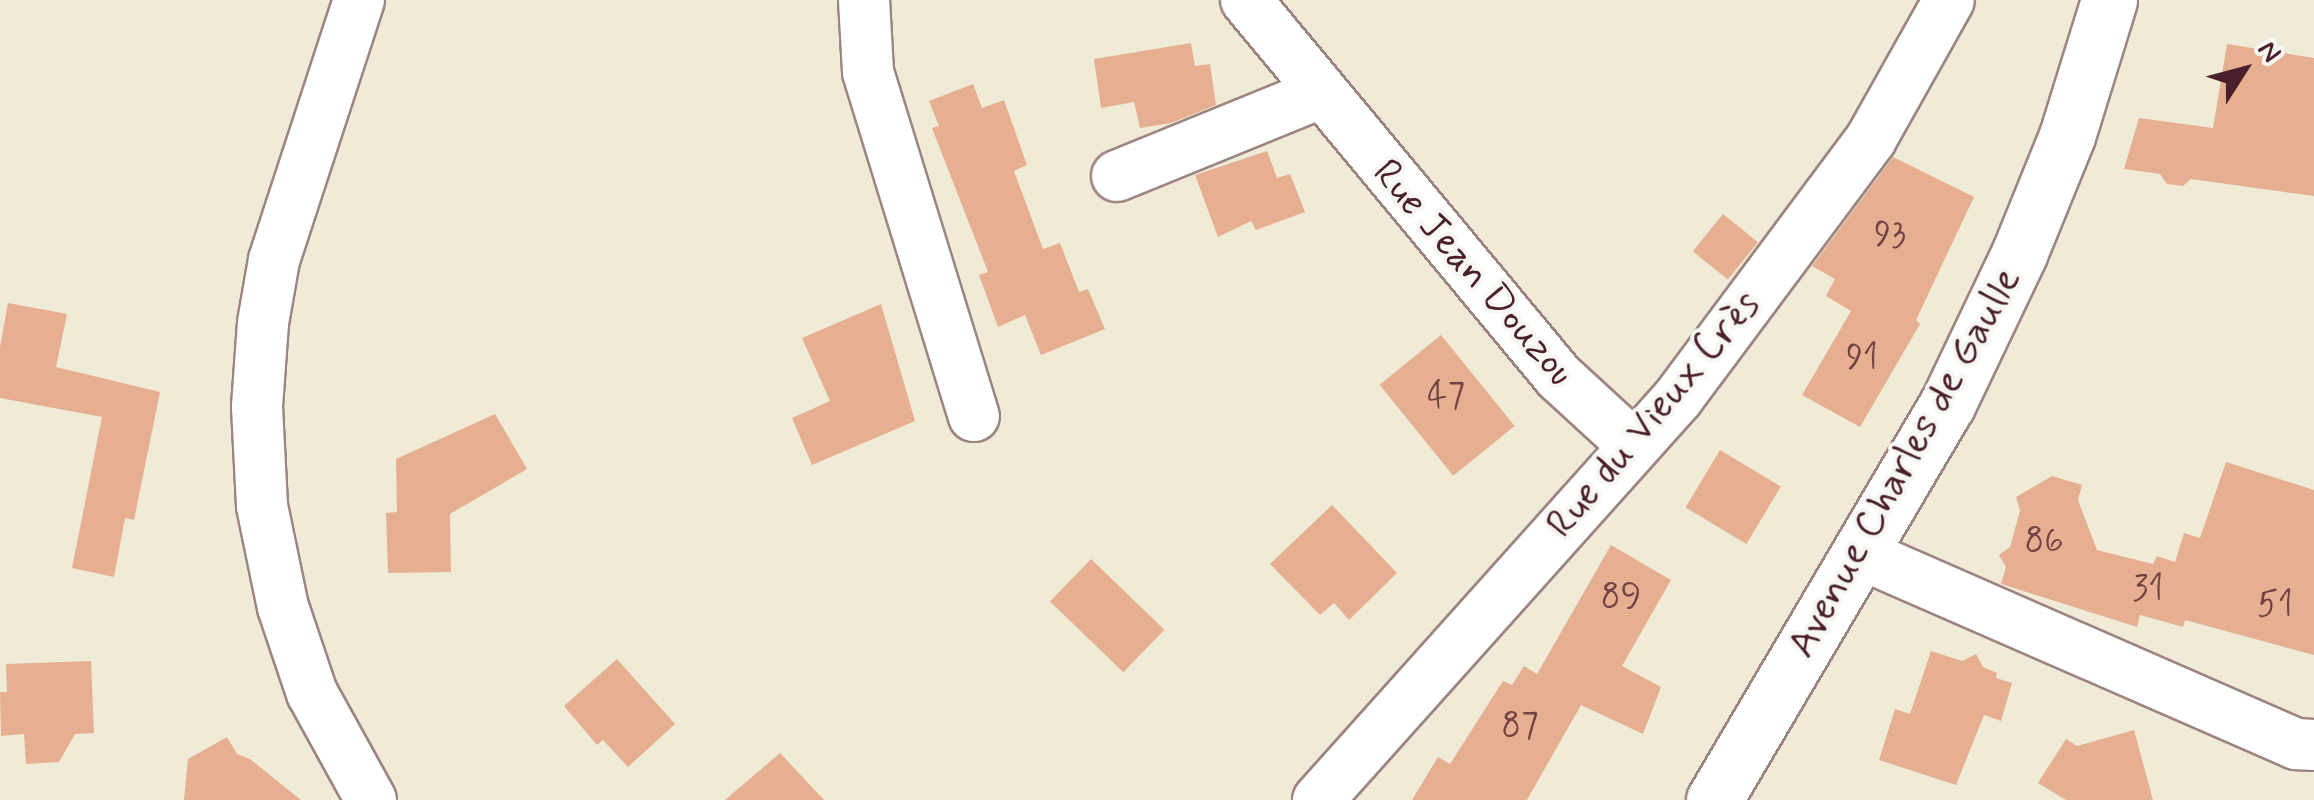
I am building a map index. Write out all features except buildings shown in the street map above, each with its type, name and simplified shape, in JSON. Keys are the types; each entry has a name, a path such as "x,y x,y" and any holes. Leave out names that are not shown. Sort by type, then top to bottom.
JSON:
{"main road":[{"name":"Avenue Charles de Gaulle","path":"1714,800 1947,405 2019,254 2067,136 2108,0"}],"street":[{"path":"359,0 274,260 263,323 257,408 262,506 284,607 312,693 372,800"},
{"path":"864,0 868,72 974,416"},
{"name":"Rue Jean Douzou","path":"1246,0 1558,376 1634,446"},
{"name":"Rue du Vieux Crès","path":"1318,800 1678,398 1871,139 1949,0"},
{"path":"1117,176 1320,93"},
{"path":"1861,554 2296,744 2314,745"}]}
